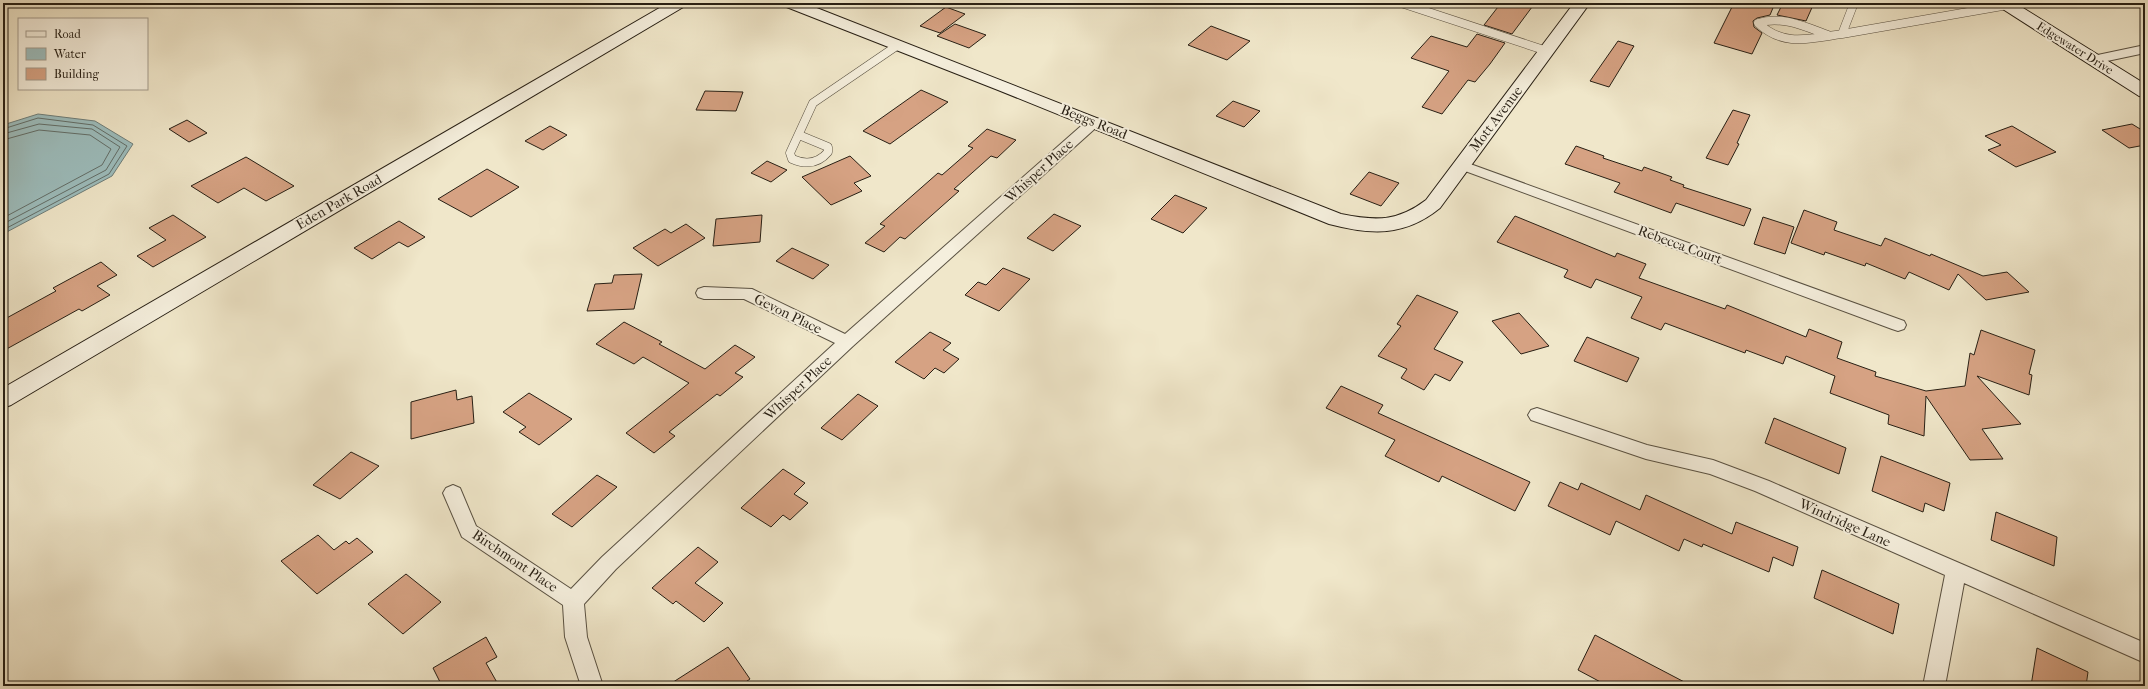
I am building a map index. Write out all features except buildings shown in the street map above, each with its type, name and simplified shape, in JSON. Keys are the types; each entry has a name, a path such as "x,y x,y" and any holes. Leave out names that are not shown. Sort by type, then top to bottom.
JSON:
{"street":[{"name":"Beggs Road","path":"790,3 1336,219 1360,225 1400,224"},
{"name":"Mott Avenue","path":"1400,224 1420,216 1433,204 1582,3"},
{"name":"Eden Park Road","path":"3,399 678,4"},
{"name":"Edgewater Drive","path":"2006,4 2145,92"},
{"path":"2094,60 2145,49"},
{"name":"Whisper Place","path":"574,601 609,563 847,342 1094,122"},
{"name":"Rebecca Court","path":"1462,165 1898,325"},
{"name":"Gevon Place","path":"704,293 746,293 847,342"},
{"name":"Windridge Lane","path":"1537,415 1646,452 1713,467 1762,486 1956,572 2145,653"},
{"name":"Birchmont Place","path":"453,493 469,531 574,601"},
{"path":"1934,686 1956,572"},
{"path":"574,601 576,637 592,686"}],"lane":[{"path":"1401,3 1547,51"},
{"path":"1842,34 1854,3"},
{"path":"1828,35 1778,20 1764,20 1758,23 1762,27 1789,38 1818,39 1828,35 1842,34 2006,4"},
{"path":"799,135 828,147 828,152 822,160 810,163 798,162 792,159 790,153 802,125 816,100 898,45"}],"water":[{"path":"38,114 95,121 133,144 112,176 3,234 3,125"}]}
